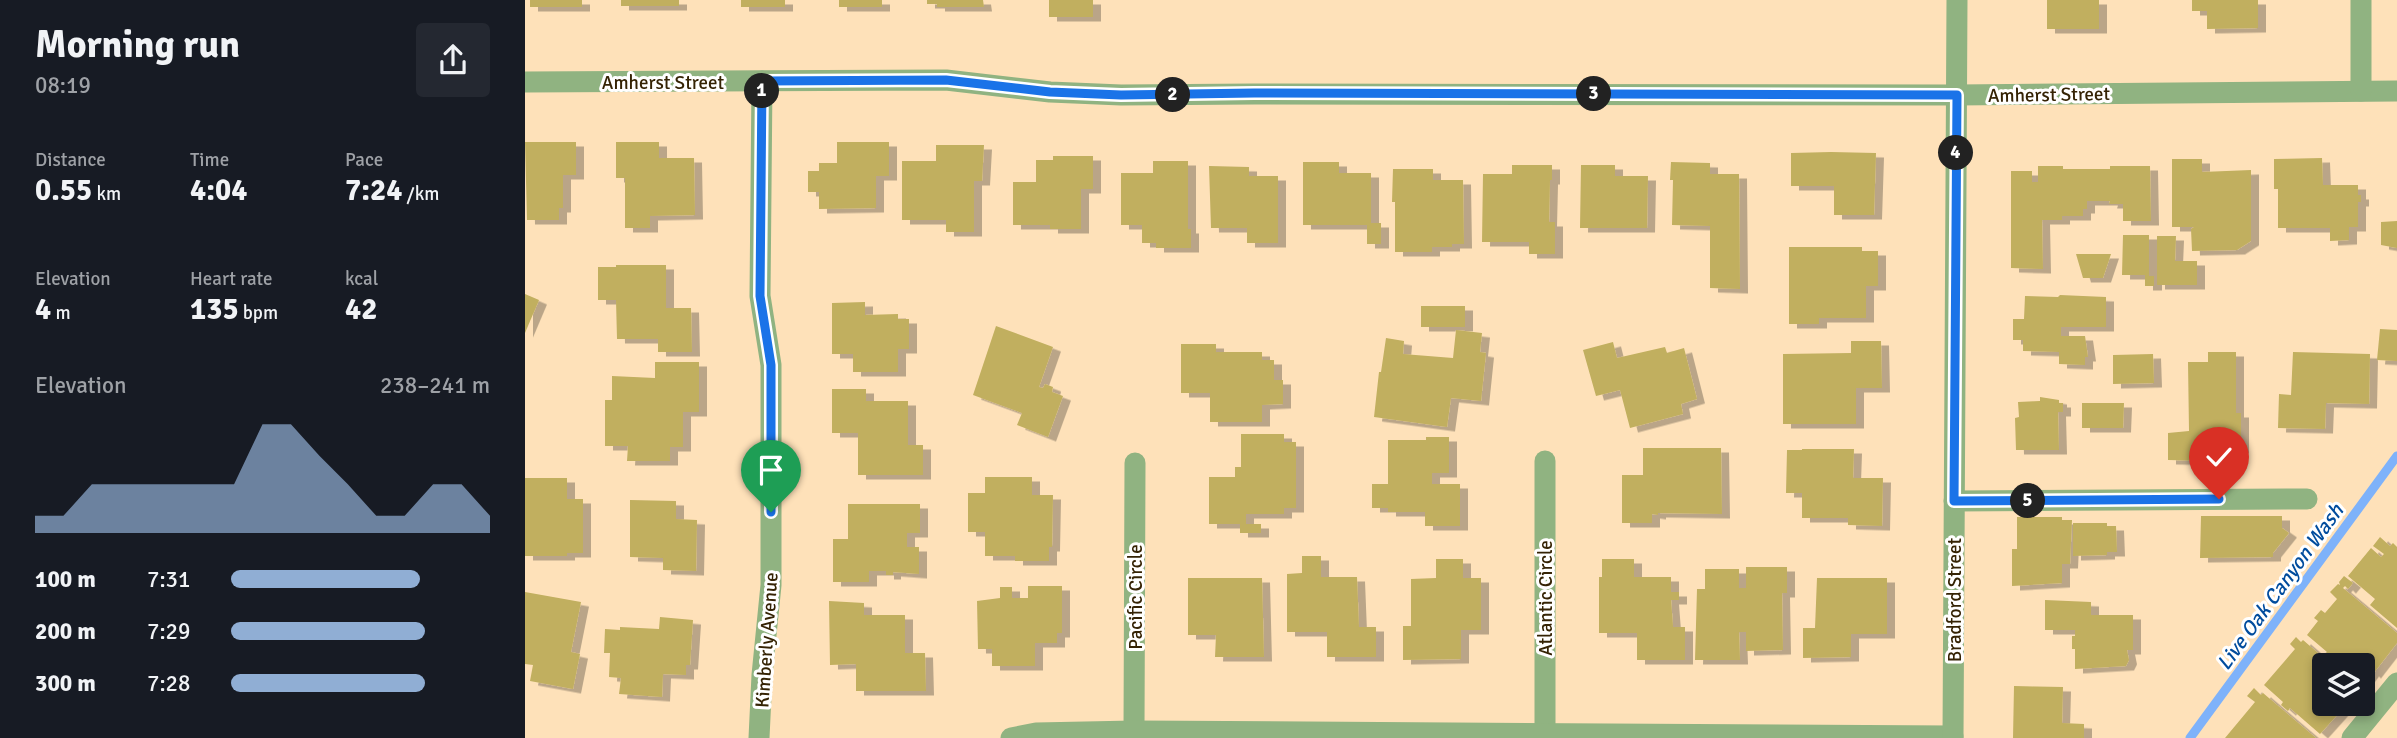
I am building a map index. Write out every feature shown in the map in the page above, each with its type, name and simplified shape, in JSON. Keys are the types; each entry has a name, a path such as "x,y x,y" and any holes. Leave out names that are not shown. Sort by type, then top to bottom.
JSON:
{"street":[{"name":"Bradford Street","path":"1953,737 1957,0"},
{"path":"2361,0 2361,91"},
{"name":"Amherst Street","path":"525,82 946,80 1050,92 1121,95 1957,95 2397,91"},
{"name":"Kimberly Avenue","path":"759,738 771,584 771,365 760,296 762,81"},
{"name":"Atlantic Circle","path":"1545,461 1545,734"},
{"name":"Pacific Circle","path":"1134,731 1135,463"},
{"path":"1954,501 2307,499"},
{"path":"2353,738 2397,683"},
{"path":"1011,738 1036,733 1134,731 1953,737"}],"building":[{"path":"530,0 582,0 582,7 530,7"},
{"path":"621,0 679,0 679,6 621,6"},
{"path":"741,0 785,0 785,7 741,7"},
{"path":"839,0 882,0 882,7 839,7"},
{"path":"927,0 983,0 984,7 937,7 937,4 927,4"},
{"path":"1049,0 1093,0 1093,17 1049,17"},
{"path":"2047,0 2099,0 2099,29 2047,29"},
{"path":"2192,0 2258,0 2258,28 2207,29 2207,11 2192,11"},
{"path":"525,142 576,142 576,175 563,175 563,208 559,208 559,220 527,220"},
{"path":"616,142 659,142 659,158 694,158 695,215 650,216 650,228 625,228 625,178 616,178"},
{"path":"837,142 889,142 889,176 876,176 876,208 819,209 819,192 808,192 808,171 819,171 819,163 837,163"},
{"path":"936,145 984,145 982,181 974,181 974,232 946,232 946,220 902,220 902,161 936,161"},
{"path":"1791,153 1876,153 1874,215 1834,215 1834,186 1791,186"},
{"path":"1053,156 1093,156 1093,189 1081,189 1081,229 1050,229 1050,225 1013,225 1013,182 1036,182 1036,160 1053,160"},
{"path":"2322,158 2323,185 2358,185 2361,202 2358,202 2358,227 2349,227 2349,240 2330,241 2330,228 2278,228 2278,189 2274,189 2274,159"},
{"path":"2172,159 2202,159 2202,172 2251,170 2251,241 2237,250 2192,251 2191,229 2194,227 2172,227"},
{"path":"1153,161 1188,161 1188,229 1191,229 1191,248 1156,248 1156,243 1142,243 1142,225 1121,225 1121,173 1153,173"},
{"path":"1303,162 1339,162 1339,173 1371,173 1371,223 1381,223 1381,244 1367,244 1367,225 1303,225"},
{"path":"1671,162 1710,163 1710,174 1739,174 1740,289 1710,288 1710,226 1672,225"},
{"path":"1512,165 1552,165 1549,222 1555,222 1555,254 1529,254 1529,242 1482,242 1483,174 1512,174"},
{"path":"1581,165 1615,165 1615,176 1648,176 1647,228 1580,228"},
{"path":"1209,166 1249,167 1249,176 1278,176 1278,243 1247,243 1247,228 1211,228"},
{"path":"2038,166 2110,169 2110,166 2150,166 2151,221 2123,221 2123,204 2087,201 2083,216 2042,220 2043,269 2011,268 2011,171 2032,171 2032,182 2038,182"},
{"path":"1393,169 1433,169 1433,180 1463,180 1464,244 1432,247 1432,252 1395,252"},
{"path":"2397,221 2397,248 2381,245 2381,222"},
{"path":"2123,235 2149,235 2149,276 2154,276 2154,286 2145,286 2145,275 2122,275"},
{"path":"2157,236 2176,236 2175,261 2197,261 2197,285 2157,285"},
{"path":"1789,247 1862,247 1862,251 1878,251 1878,286 1866,286 1866,318 1819,318 1819,324 1789,324"},
{"path":"2076,254 2111,254 2103,278 2083,278"},
{"path":"666,265 666,308 691,308 692,352 658,352 658,339 617,339 616,300 598,300 598,267"},
{"path":"525,294 539,300 525,333"},
{"path":"2025,296 2106,297 2106,327 2061,327 2061,336 2085,336 2088,357 2085,357 2085,365 2059,364 2059,352 2023,351 2023,340 2013,340 2013,319 2024,319"},
{"path":"865,302 865,315 898,314 898,319 909,319 909,349 898,349 898,372 853,372 853,354 832,354 832,303"},
{"path":"1421,306 1465,306 1465,327 1421,327"},
{"path":"996,326 1053,347 1039,387 1043,388 1045,384 1053,387 1052,392 1063,396 1048,437 1017,425 1022,413 973,395"},
{"path":"2380,329 2397,330 2397,361 2377,360"},
{"path":"1456,330 1482,333 1480,352 1486,353 1481,401 1451,398 1447,427 1374,417 1386,338 1404,341 1403,354 1453,358"},
{"path":"1851,341 1881,341 1882,388 1856,388 1856,424 1783,424 1783,354 1851,353"},
{"path":"1613,342 1617,358 1665,347 1667,353 1684,348 1697,399 1681,404 1683,414 1630,428 1620,390 1596,396 1583,350"},
{"path":"1181,344 1216,344 1216,352 1262,352 1262,360 1274,360 1274,380 1283,380 1283,404 1262,405 1262,422 1210,422 1210,393 1181,393"},
{"path":"2208,352 2236,352 2236,413 2241,413 2241,449 2209,449 2209,461 2168,460 2168,433 2189,431 2188,362 2208,362"},
{"path":"2293,352 2370,354 2369,404 2326,403 2325,429 2278,428 2279,394 2291,395"},
{"path":"2153,354 2154,383 2113,384 2113,355"},
{"path":"655,362 699,362 699,412 683,412 683,447 670,447 670,461 627,461 628,446 605,446 605,400 612,400 612,376 655,378"},
{"path":"832,389 866,389 866,401 908,401 908,445 923,445 923,475 858,475 858,433 832,433"},
{"path":"2040,397 2063,403 2063,412 2058,412 2059,450 2016,450 2015,418 2019,417 2018,402 2040,401"},
{"path":"2082,403 2124,403 2123,428 2082,428"},
{"path":"1241,434 1284,434 1284,442 1296,442 1296,508 1284,508 1284,514 1246,514 1246,524 1261,524 1261,533 1240,533 1240,524 1209,524 1209,477 1235,477 1235,467 1241,467"},
{"path":"1426,437 1449,437 1449,473 1432,473 1432,484 1460,484 1460,526 1425,526 1425,512 1388,512 1388,508 1372,508 1372,484 1388,484 1388,440 1426,440"},
{"path":"1643,448 1721,448 1722,514 1658,513 1652,514 1652,523 1622,523 1622,475 1643,475"},
{"path":"1854,449 1853,478 1883,478 1882,526 1848,525 1848,518 1802,518 1802,493 1786,493 1787,450"},
{"path":"985,477 1032,477 1032,495 1053,495 1052,547 1049,547 1049,561 1015,561 1015,556 985,556 985,532 968,532 968,493 985,493"},
{"path":"525,478 567,478 567,499 583,499 583,553 567,553 567,556 525,556"},
{"path":"630,500 676,501 676,519 697,520 696,571 663,570 663,558 630,557"},
{"path":"848,504 920,504 920,533 907,533 907,547 919,547 919,574 893,572 893,575 886,575 886,571 869,571 869,582 833,582 833,539 848,539"},
{"path":"2201,516 2282,516 2282,528 2289,533 2273,553 2273,557 2200,558"},
{"path":"2017,517 2062,517 2062,520 2072,520 2070,564 2062,564 2062,583 2012,586 2012,549 2017,549"},
{"path":"2073,523 2107,523 2107,526 2116,526 2117,552 2073,556"},
{"path":"2380,537 2390,546 2393,543 2397,547 2397,628 2370,605 2375,599 2348,576 2371,548 2381,557 2384,554 2373,546"},
{"path":"1302,556 1321,556 1321,577 1357,577 1359,627 1376,627 1376,657 1327,657 1327,632 1287,632 1287,574 1302,573"},
{"path":"1436,559 1463,559 1463,578 1481,578 1481,630 1461,630 1461,659 1403,660 1403,626 1411,626 1411,579 1436,578"},
{"path":"1602,559 1634,559 1634,577 1671,577 1671,592 1679,592 1679,600 1671,600 1673,627 1685,627 1685,660 1637,660 1637,633 1599,633 1599,577 1602,577"},
{"path":"1746,567 1787,567 1787,593 1782,593 1783,650 1746,651 1746,632 1739,632 1740,660 1695,660 1697,589 1705,589 1705,569 1739,569 1739,588 1746,588"},
{"path":"2344,576 2353,583 2348,589 2345,586 2343,588 2397,633 2397,643 2375,671 2375,653 2326,653 2307,635 2318,621 2314,618 2321,610 2325,613 2337,599 2330,592 2340,585 2339,582"},
{"path":"1188,578 1262,578 1264,657 1215,657 1216,635 1188,635"},
{"path":"1817,578 1887,578 1887,634 1851,634 1851,657 1803,658 1803,628 1815,628"},
{"path":"1028,586 1062,586 1062,633 1057,633 1057,643 1035,643 1035,666 992,666 992,649 978,649 977,601 1000,598 1000,587 1012,587 1012,598 1028,598"},
{"path":"525,592 581,602 571,652 580,654 573,689 530,681 533,665 525,664"},
{"path":"2045,600 2091,602 2091,615 2133,615 2133,650 2127,650 2129,660 2126,666 2075,669 2072,636 2075,636 2075,630 2045,630"},
{"path":"829,601 864,603 864,615 905,615 905,653 925,653 926,691 856,691 856,664 830,665"},
{"path":"660,617 693,620 690,665 686,665 686,675 663,674 662,697 619,694 621,678 609,677 610,653 604,653 605,629 659,629"},
{"path":"2296,637 2318,653 2312,653 2312,716 2336,716 2320,734 2290,708 2288,711 2281,705 2283,702 2264,685 2295,649 2290,644"},
{"path":"2014,686 2063,687 2062,723 2084,724 2084,738 2013,738"},
{"path":"2254,688 2316,738 2225,738 2255,702 2247,696"}],"waterway":[{"name":"Live Oak Canyon Wash","path":"2190,738 2397,456"}],"route":[{"path":"771,512 771,365 760,296 762,81 946,80 1050,92 1121,95 1957,95 1954,501 2219,499"}]}
